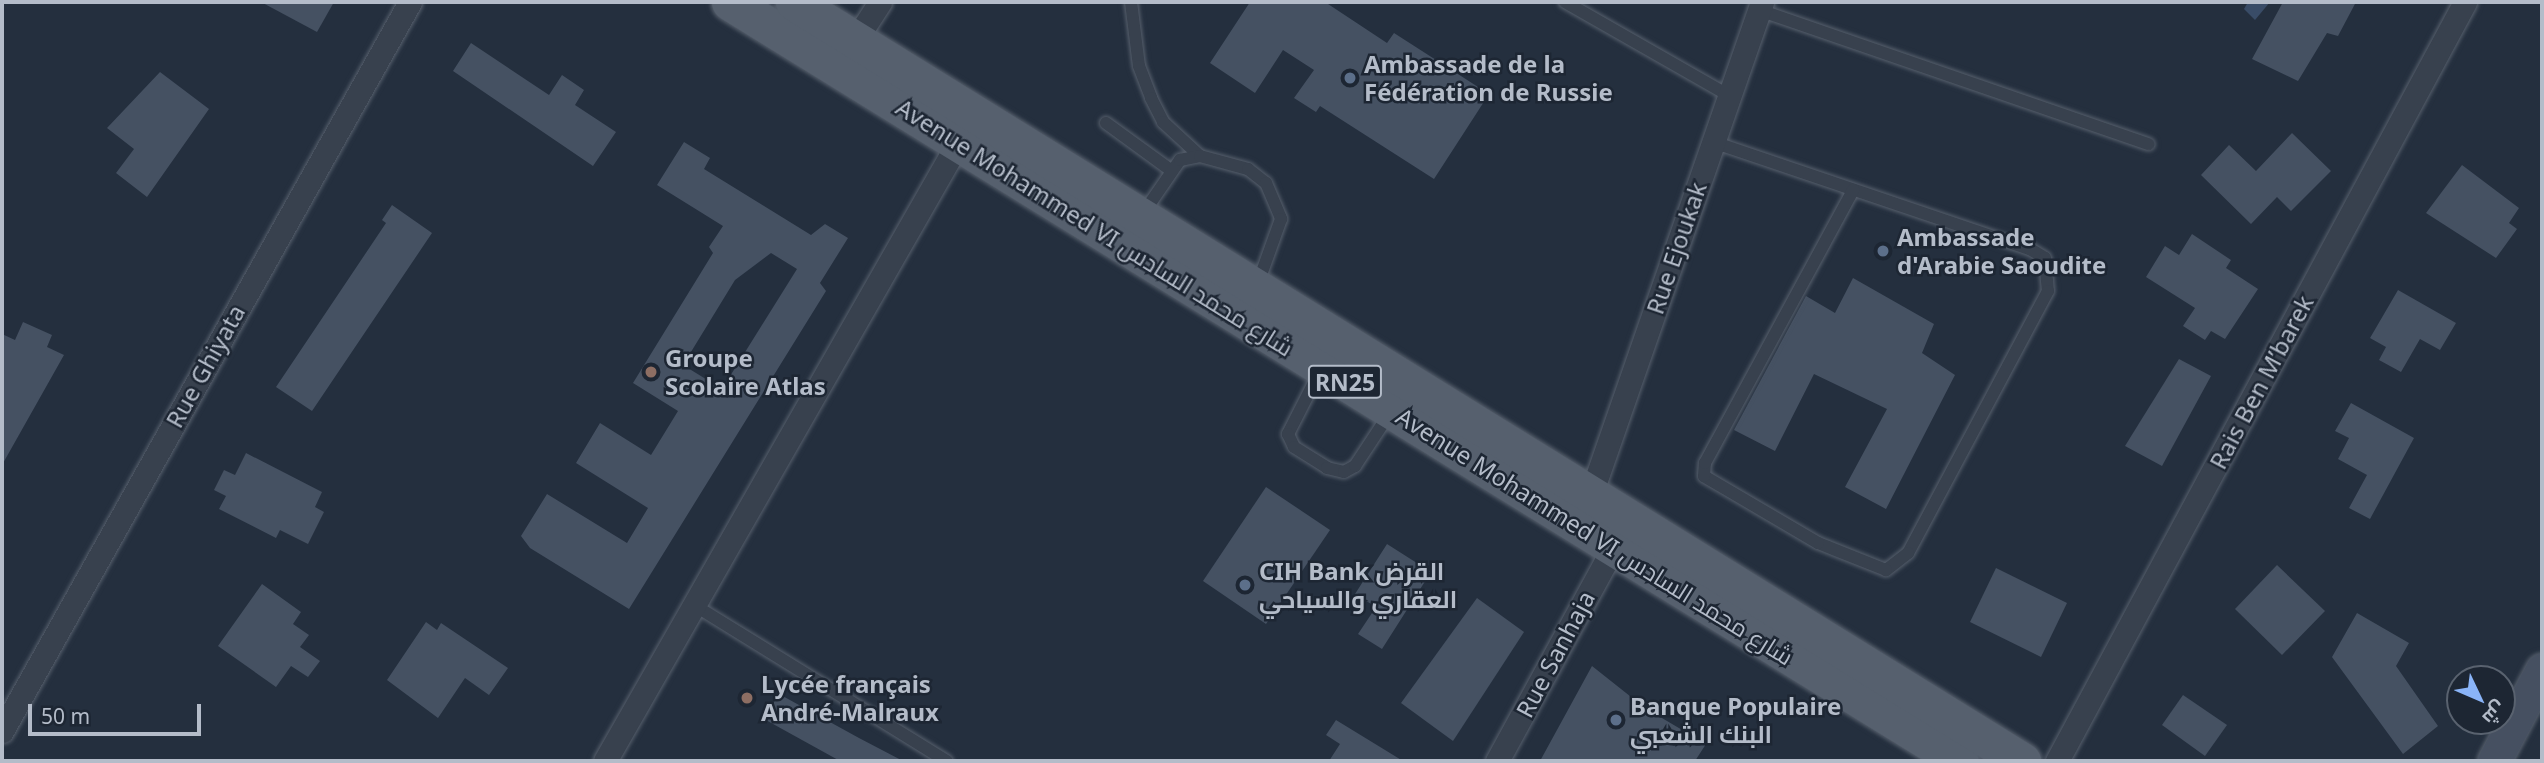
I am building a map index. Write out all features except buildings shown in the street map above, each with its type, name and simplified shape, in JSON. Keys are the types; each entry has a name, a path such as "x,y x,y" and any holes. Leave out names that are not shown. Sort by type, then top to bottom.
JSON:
{"main road":[{"name":"Avenue Mohammed VI شارع محمد السادس","path":"730,2 1960,761"},
{"name":"Avenue Mohammed VI شارع محمد السادس","path":"794,2 2022,761"},
{"path":"2494,761 2542,670"}],"street":[{"name":"Rue Ghiyata","path":"2,731 410,2"},
{"path":"856,39 880,2"},
{"name":"Rais Ben M’barek","path":"2057,761 2465,2"},
{"name":"Rue Ejoukak","path":"1591,494 1761,6"},
{"path":"605,761 958,143"},
{"name":"Rue Sanhaja","path":"1500,760 1613,548"}],"lane":[{"path":"1131,2 1139,66 1163,121 1200,156 1248,169 1277,199 1275,248 1257,287"},
{"path":"1565,2 1692,80 1730,96"},
{"path":"1761,6 2149,144"},
{"path":"1106,123 1169,169"},
{"path":"1713,142 2030,249 2045,258 2050,273 2048,291 1909,553 1886,570 1818,543 1704,476 1704,463 1853,190"},
{"path":"1142,215 1169,169 1200,156"},
{"path":"1322,367 1288,434 1294,447 1327,468 1344,472 1355,466 1392,411"},
{"path":"694,605 947,761"}],"water":[{"path":"2248,2 2270,2 2255,20 2244,9"}],"place":[{"name":"Ambassade de la Fédération de Russie","path":"1350,78"},
{"name":"Ambassade d'Arabie Saoudite","path":"1883,251"},
{"name":"Groupe Scolaire Atlas","path":"651,372"},
{"name":"CIH Bank القرض العقاري والسياحي","path":"1245,585"},
{"name":"Lycée français André-Malraux","path":"747,698"},
{"name":"Banque Populaire البنك الشعبي","path":"1616,720"}]}
